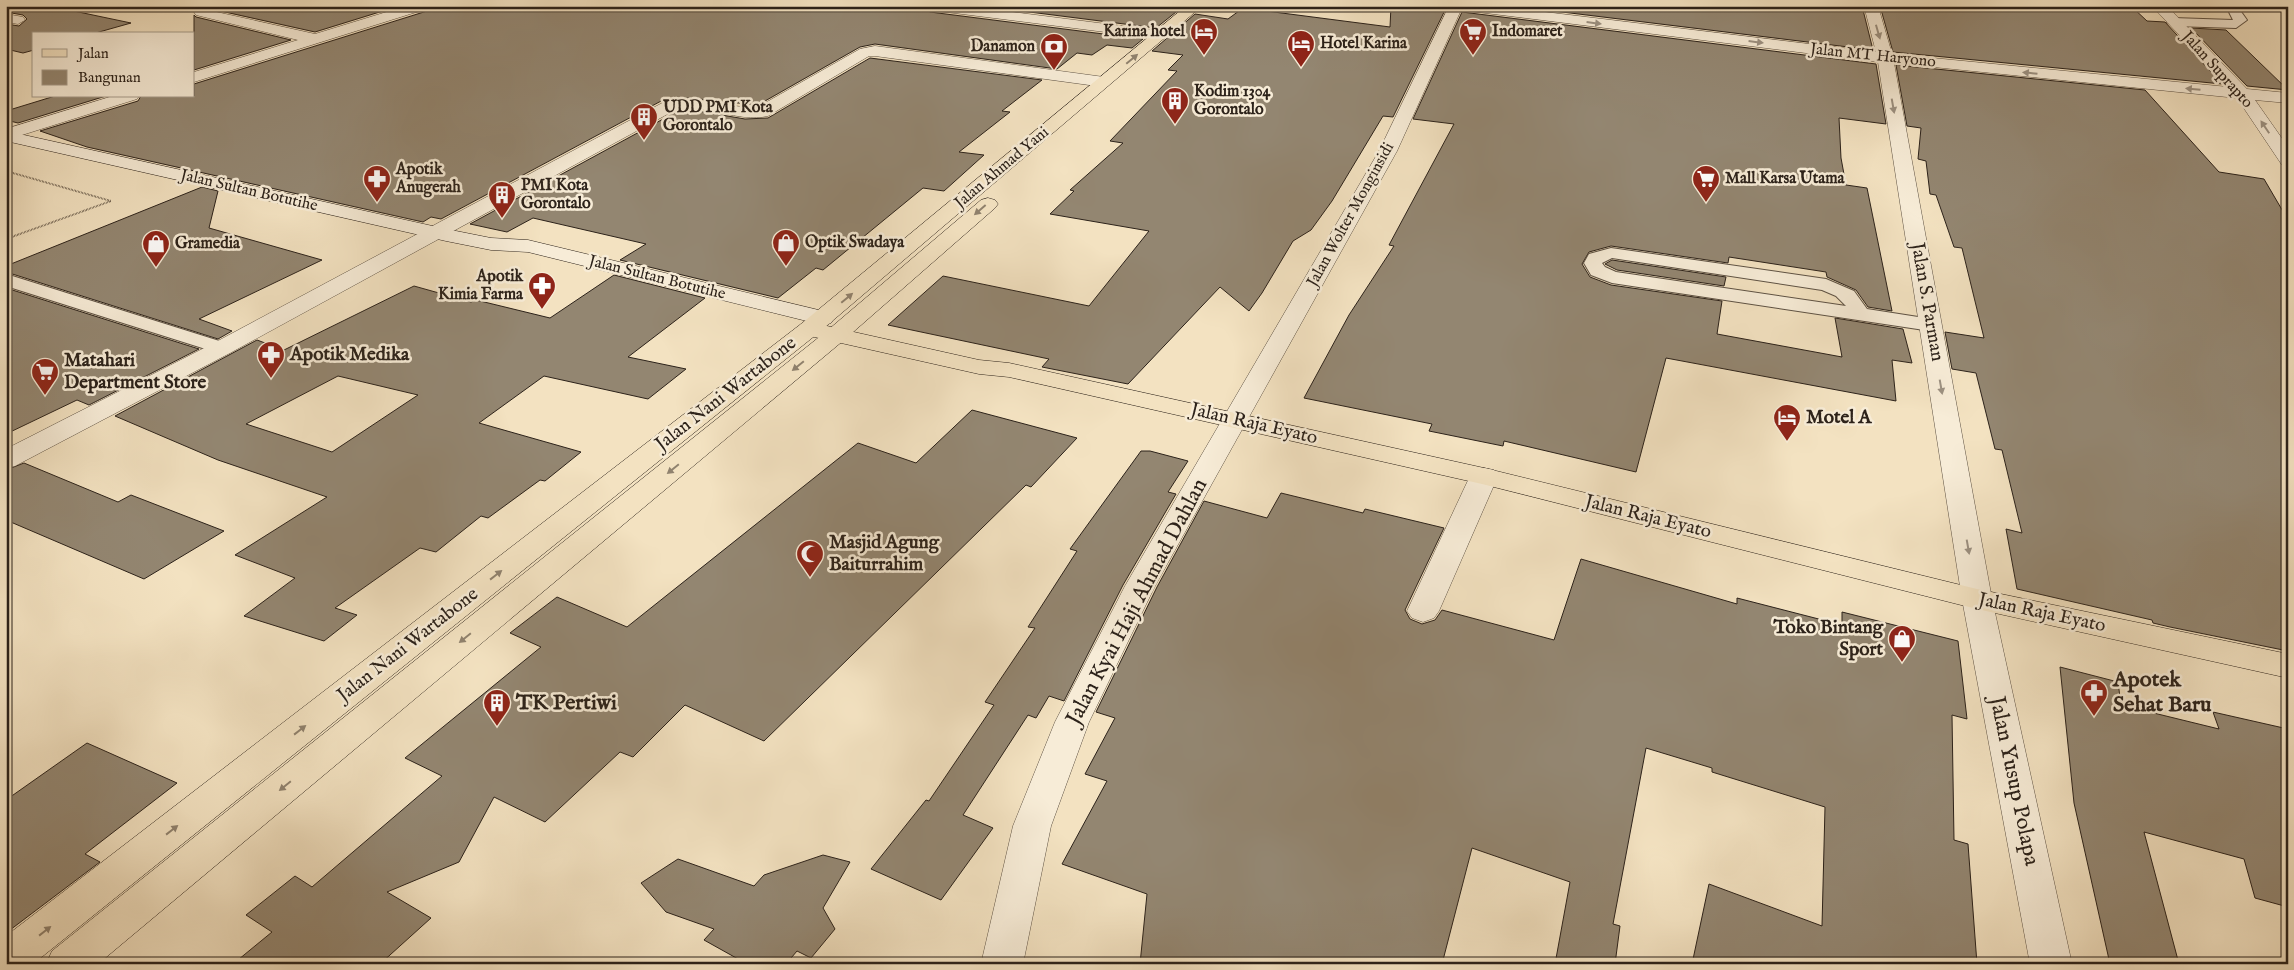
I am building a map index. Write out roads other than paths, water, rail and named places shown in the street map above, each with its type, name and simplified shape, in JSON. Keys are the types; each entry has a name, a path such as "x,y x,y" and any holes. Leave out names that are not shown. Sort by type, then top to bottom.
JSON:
{"main road":[{"name":"Jalan Ahmad Yani","path":"830,326 1080,102 1161,35 1197,13"},
{"name":"Jalan Ahmad Yani","path":"1027,170 1101,106 1197,13"},
{"path":"1080,102 1101,106"},
{"name":"Jalan Ahmad Yani","path":"830,326 1005,189"},
{"name":"Jalan Raja Eyato","path":"830,326 979,367 1009,370 1237,419 1484,476 1977,599 2288,666"},
{"name":"Jalan Nani Wartabone","path":"6,961 830,326"},
{"name":"Jalan Nani Wartabone","path":"67,964 830,326"}],"street":[{"path":"210,6 201,12 249,25 316,39"},
{"path":"195,77 421,6"},
{"path":"930,6 1161,35"},
{"name":"Jalan MT Haryono","path":"1457,6 1885,58 2288,98"},
{"name":"Jalan Wolter Monginsidi","path":"1237,419 1388,151 1457,6"},
{"name":"Jalan S. Parman","path":"1871,6 1885,58 1977,599"},
{"name":"Jalan Suprapto","path":"2159,6 2242,93 2288,161"},
{"path":"6,460 222,348 670,106 688,103 762,112 865,52 875,51 1104,82"},
{"path":"6,135 125,98"},
{"name":"Jalan Sultan Botutihe","path":"6,135 435,233 491,244 513,254 830,326"},
{"name":"Jalan Kyai Haji Ahmad Dahlan","path":"1002,964 1032,826 1072,722 1140,586 1237,419"},
{"path":"1423,611 1484,476"},
{"name":"Jalan Yusup Polapa","path":"1977,599 2051,964"}],"lane":[{"path":"2173,22 2236,24 2241,20 2231,7"},
{"path":"1859,314 1854,299 1842,291 1826,285 1625,254 1601,255 1595,258 1593,263 1598,271 1612,277 1931,325"},
{"path":"6,280 222,348"}],"place":[{"name":"Karina hotel","path":"1204,56"},
{"name":"Indomaret","path":"1473,56"},
{"name":"Hotel Karina","path":"1301,68"},
{"name":"Danamon","path":"1054,71"},
{"name":"Kodim 1304 Gorontalo","path":"1175,125"},
{"name":"UDD PMI Kota Gorontalo","path":"644,141"},
{"name":"Apotik Anugerah","path":"377,203"},
{"name":"Mall Karsa Utama","path":"1706,203"},
{"name":"PMI Kota Gorontalo","path":"502,219"},
{"name":"Optik Swadaya","path":"786,267"},
{"name":"Gramedia","path":"156,268"},
{"name":"Apotik Kimia Farma","path":"542,310"},
{"name":"Apotik Medika","path":"271,379"},
{"name":"Matahari Department Store","path":"45,396"},
{"name":"Motel A","path":"1787,442"},
{"name":"Masjid Agung Baiturrahim","path":"810,578"},
{"name":"Toko Bintang Sport","path":"1902,663"},
{"name":"Apotek Sehat Baru","path":"2094,717"},
{"name":"TK Pertiwi","path":"497,727"}]}
